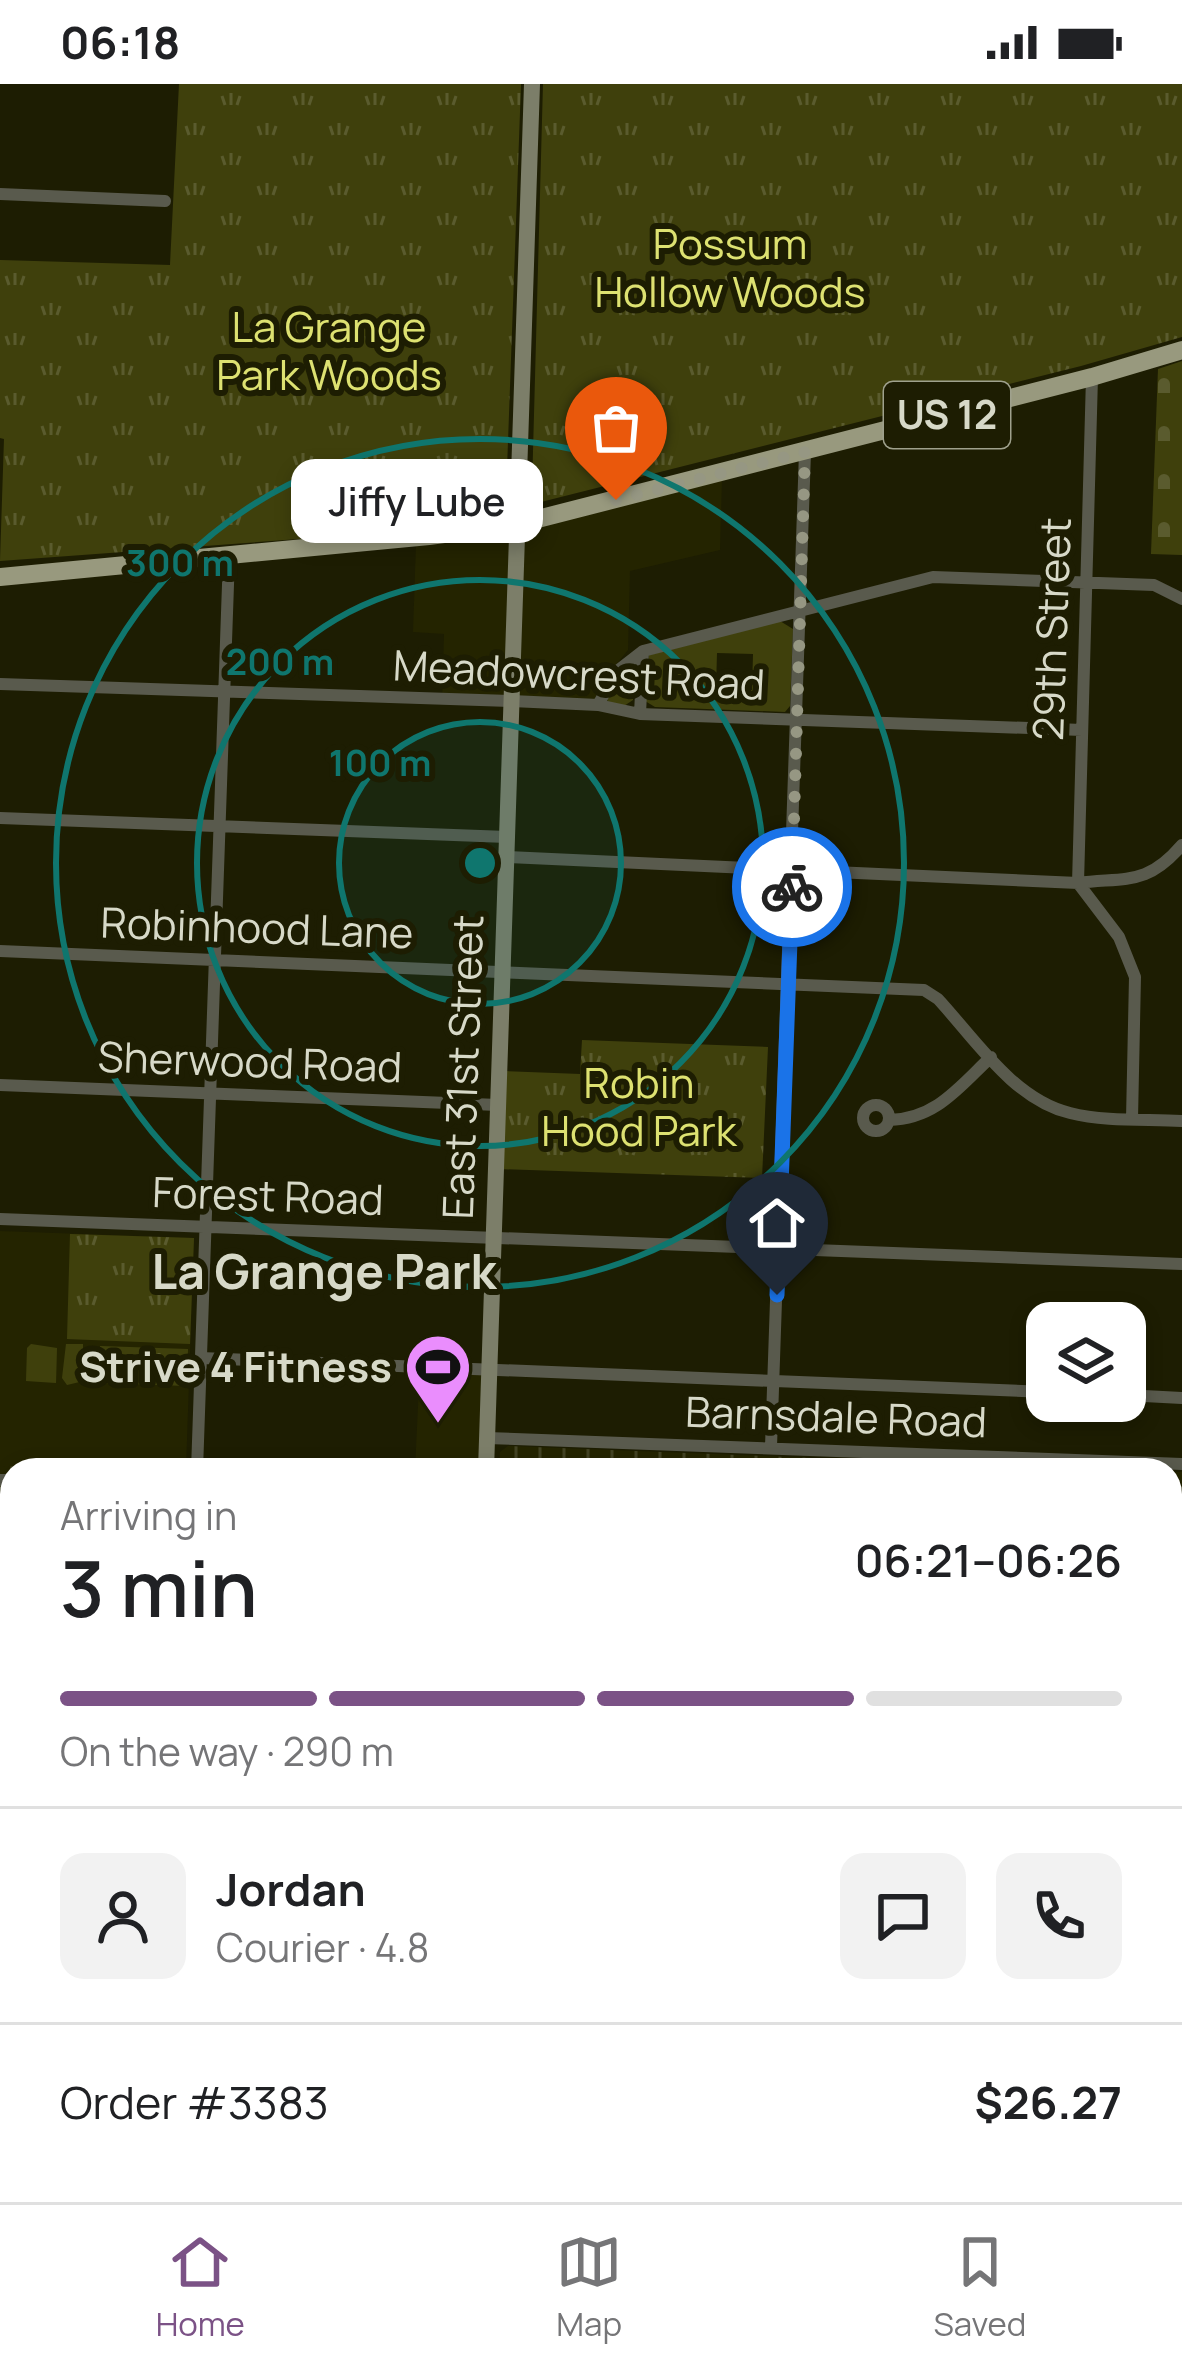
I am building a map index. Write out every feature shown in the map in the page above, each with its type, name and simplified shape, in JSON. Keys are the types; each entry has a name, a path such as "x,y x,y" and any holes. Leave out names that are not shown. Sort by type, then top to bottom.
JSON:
{"main road":[{"name":"East 31st Street","path":"486,1458 532,84"},
{"name":"US 12","path":"0,577 518,524 1182,350"}],"street":[{"path":"0,194 165,201"},
{"name":"29th Street","path":"1078,883 1092,377"},
{"path":"771,1447 805,452"},
{"path":"197,1458 229,556"},
{"path":"598,705 616,672 643,651 933,577 1154,585 1182,599"},
{"path":"640,714 643,651"},
{"name":"Meadowcrest Road","path":"0,684 512,701 598,705 640,714 1082,730"},
{"path":"0,818 507,837"},
{"path":"506,857 1078,883 1142,878 1182,845"},
{"path":"1078,883 1119,938 1135,976 1132,1119"},
{"name":"Robinhood Lane","path":"0,951 924,990 938,999 1016,1083 1048,1106 1068,1113 1182,1121"},
{"path":"889,1120 914,1119 938,1108 991,1057"},
{"name":"Sherwood Road","path":"0,1085 498,1105"},
{"name":"Forest Road","path":"0,1219 1182,1264"},
{"path":"201,1358 1026,1391"},
{"path":"1146,1396 1182,1398"},
{"name":"Barnsdale Road","path":"487,1438 1037,1458"}],"shaded area":[{"path":"722,479 720,550 630,571 628,650 606,677 592,708 515,705 523,528"},
{"path":"514,528 509,704 442,702 444,634 413,632 416,543"},
{"path":"0,1231 194,1238 186,1458 0,1458"},
{"path":"420,1363 484,1367 481,1458 416,1458"},
{"path":"508,1446 816,1458 500,1458"}],"green space":[{"name":"La Grange Park Woods","path":"179,84 521,84 506,496 494,512 353,535 0,561 4,439 0,438 0,260 170,265"},
{"name":"Possum Hollow Woods","path":"543,84 1182,84 1182,337 541,502 532,489"},
{"path":"1182,361 1182,555 1151,554 1158,369"},
{"path":"780,621 793,629 790,706 785,712 655,707 645,701 649,655","holes":["717,653 753,654 752,690 716,689"]},
{"path":"627,671 634,680 633,700 624,706 608,702 606,697 620,674"},
{"name":"Robin Hood Park","path":"582,1040 768,1047 762,1178 499,1169 503,1071 580,1074"},
{"path":"70,1234 194,1238 190,1344 67,1339"},
{"path":"31,1344 57,1348 56,1383 26,1381"},
{"path":"66,1344 83,1344 83,1365 92,1368 92,1379 67,1385 62,1378"},
{"path":"100,1346 188,1349 187,1386 99,1383"}],"way so far":[{"path":"616,500 805,452 792,887"}],"place":[{"name":"Jiffy Lube","path":"616,500"},
{"name":"Strive 4 Fitness","path":"438,1426"}],"district":[{"name":"La Grange Park","path":"324,1272"}],"route":[{"path":"777,1295 792,887"}]}
